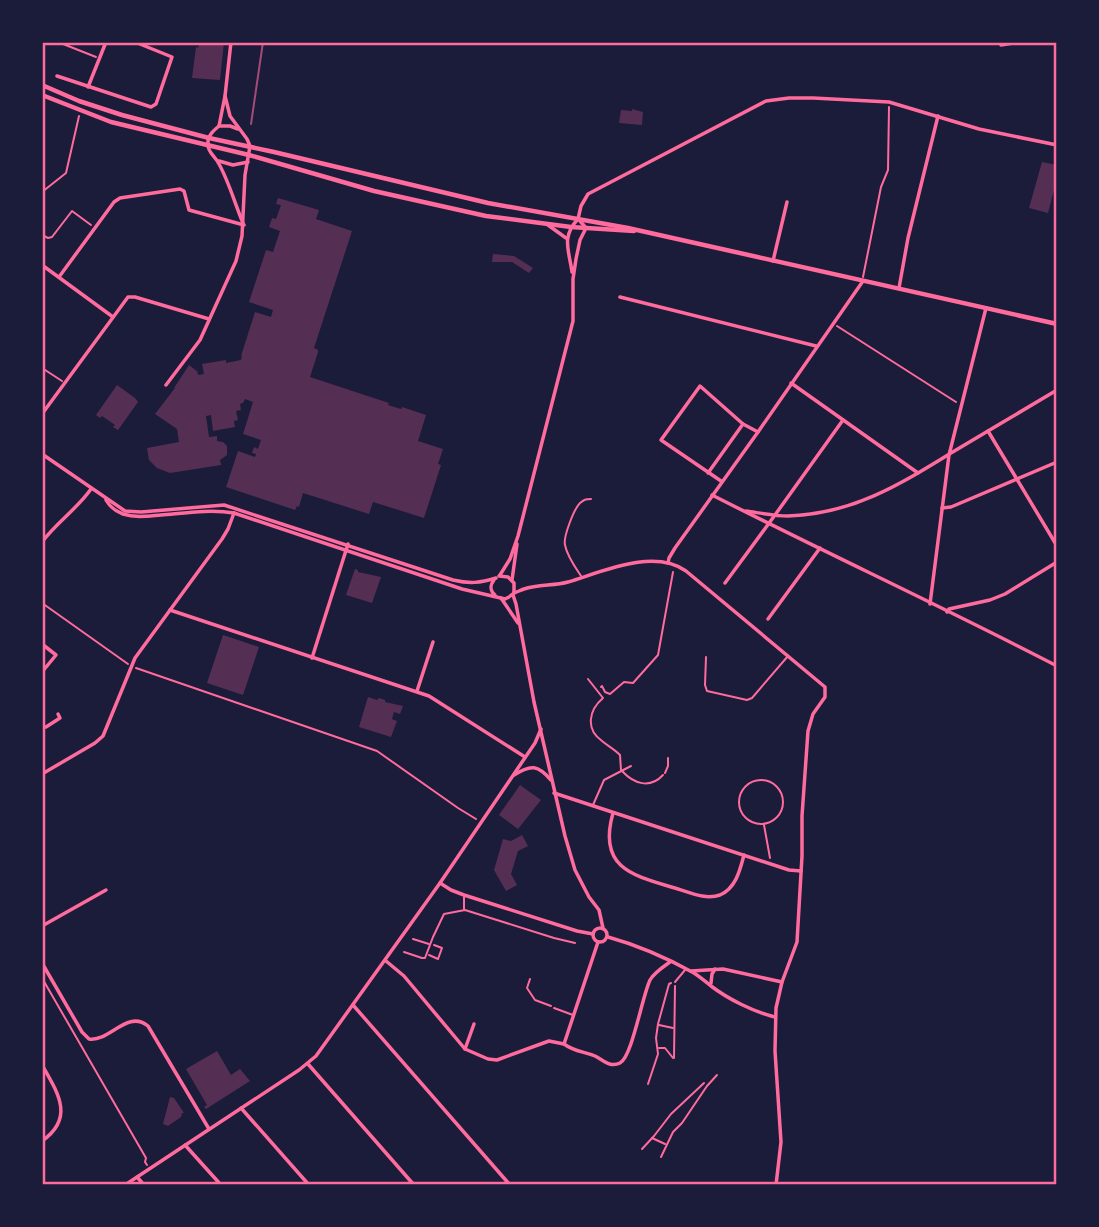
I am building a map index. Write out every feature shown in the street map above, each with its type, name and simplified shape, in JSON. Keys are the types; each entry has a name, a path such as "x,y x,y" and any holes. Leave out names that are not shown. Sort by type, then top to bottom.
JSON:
{"main road":[{"path":"42,85 96,108 209,138 488,204 628,228 1057,324"},
{"path":"42,95 111,121 249,155 374,191 486,216 586,228 639,231"}],"street":[{"path":"88,87 106,42"},
{"path":"57,76 151,107 156,104 172,57 135,42"},
{"path":"231,42 219,126 212,132 208,145 211,154 218,161 244,225"},
{"path":"1001,45 1020,42"},
{"path":"166,385 200,340 236,261 244,225 245,175 250,146 228,111 225,96"},
{"path":"495,596 491,585 510,559 518,536 573,321 573,279 566,238 571,226 578,219 588,194 766,101 789,98 889,102 979,129 1057,145"},
{"path":"899,289 908,238 938,116"},
{"path":"219,126 240,130"},
{"path":"218,161 233,165 247,162"},
{"path":"59,277 114,202 120,198 180,189 184,191 189,210 244,225"},
{"path":"773,261 787,202"},
{"path":"573,279 580,240 586,228 578,219"},
{"path":"544,222 566,238"},
{"path":"42,265 113,317"},
{"path":"668,563 668,558 721,481 863,281"},
{"path":"42,414 126,299 131,297 209,319"},
{"path":"620,297 816,346"},
{"path":"930,604 948,455 986,308"},
{"path":"791,383 919,474"},
{"path":"721,481 662,440 699,386 743,424 758,432"},
{"path":"744,511 801,515 852,505 878,495 919,474 1057,390"},
{"path":"725,583 843,419"},
{"path":"708,472 743,424"},
{"path":"988,431 1057,546"},
{"path":"42,454 121,513 139,517 234,510 469,584 508,577 523,586 552,585 627,564 668,563 686,571 824,685 827,692 813,714 808,731 797,942 782,982 775,1017 781,1142 776,1185"},
{"path":"941,508 951,507 1057,462"},
{"path":"42,542 91,489"},
{"path":"712,495 1054,664"},
{"path":"234,510 462,589 507,598 533,587"},
{"path":"42,774 101,738 140,650 222,538 234,510"},
{"path":"518,536 513,594 554,793 575,870 599,910 608,937"},
{"path":"312,658 348,544"},
{"path":"768,619 820,548"},
{"path":"947,612 948,609 1006,594 1057,562"},
{"path":"501,598 519,625"},
{"path":"170,610 417,691 437,700 525,757"},
{"path":"417,691 433,642"},
{"path":"42,644 56,655 42,673"},
{"path":"42,727 47,727 60,718"},
{"path":"125,1185 308,1064 316,1056 440,883 535,743 541,729"},
{"path":"512,776 523,769 533,767 544,772 552,781"},
{"path":"554,793 771,864 801,871"},
{"path":"613,813 608,833 611,850 620,864 637,877 711,897 728,890 735,882 744,855"},
{"path":"440,883 464,895 577,931 593,933"},
{"path":"42,926 106,890"},
{"path":"593,933 603,928"},
{"path":"593,933 594,940 598,942 604,942 608,937"},
{"path":"608,937 634,945 688,970 757,1012 775,1017"},
{"path":"565,1044 598,942"},
{"path":"385,960 404,976 465,1049 488,1059 496,1059 549,1041 565,1044 576,1052 614,1065 622,1062 629,1052 650,980 670,962"},
{"path":"42,963 82,1032 89,1039 98,1039 132,1021 141,1021 148,1026 209,1129"},
{"path":"711,986 710,981 715,969"},
{"path":"688,970 723,969 782,982"},
{"path":"353,1005 510,1185"},
{"path":"465,1049 474,1024"},
{"path":"308,1064 414,1185"},
{"path":"42,1065 58,1094 61,1108 58,1124 42,1141"},
{"path":"242,1108 309,1185"},
{"path":"186,1145 221,1185"},
{"path":"137,1177 144,1185"}],"lane":[{"path":"582,577 566,551 564,541 576,508 581,502 591,499"},
{"path":"706,657 707,691 747,700 752,698 789,656"},
{"path":"589,679 603,698 595,705 590,717 593,732 620,755 621,770 643,784 656,782 663,775"},
{"path":"593,806 604,779 631,766"},
{"path":"464,895 465,910"},
{"path":"404,952 425,958 444,914 465,910 575,943"},
{"path":"413,939 430,944"},
{"path":"676,982 688,970"},
{"path":"554,1007 574,1015"}],"path":[{"path":"58,42 100,58"},
{"path":"863,281 881,187 888,170 889,102"},
{"path":"42,192 66,173 79,116"},
{"path":"42,235 52,237 72,211 94,228"},
{"path":"834,323 961,405"},
{"path":"42,368 64,383"},
{"path":"597,690 602,686 605,692 610,694 624,682 633,683 658,655 673,572"},
{"path":"42,603 131,666 377,751 480,822"},
{"path":"663,775 668,766 668,758"},
{"path":"756,780 777,786 783,801 778,817 764,824 749,821 740,808 739,798 743,789 756,780"},
{"path":"764,824 771,864"},
{"path":"426,954 438,959 442,948 430,944"},
{"path":"42,978 146,1158 149,1169"},
{"path":"530,979 527,988 536,1000 554,1007"},
{"path":"648,1084 658,1054 658,1024 669,984 676,982 674,1059 665,1048"},
{"path":"658,1024 673,1028"},
{"path":"657,1048 673,1048"},
{"path":"660,1157 673,1132 717,1075"},
{"path":"642,1149 671,1114 704,1083"},
{"path":"652,1138 666,1145"}],"building":[{"path":"200,42 224,42 220,80 192,78 196,47 198,48"},
{"path":"621,110 643,112 642,125 619,123"},
{"path":"1042,162 1057,165 1057,186 1048,213 1029,208"},
{"path":"278,198 319,210 316,219 352,231 314,348 318,352 310,377 389,403 388,405 426,415 418,441 443,449 438,464 441,465 424,518 373,502 369,514 303,493 299,507 295,510 226,487 238,451 255,457 256,454 252,453 254,447 258,449 261,440 243,434 253,402 245,399 240,404 241,410 236,411 238,420 234,421 235,427 213,431 211,415 206,416 209,437 217,436 217,441 227,446 227,455 220,460 221,465 170,473 157,468 149,460 147,448 179,442 177,429 155,414 189,365 199,375 204,374 202,364 241,360 255,312 271,317 273,310 249,302 266,250 273,252 280,231 269,227 272,218 276,219 281,205 276,204"},
{"path":"493,254 514,256 533,268 529,273 512,262 492,262"},
{"path":"117,385 138,402 118,430 102,416 100,418 96,415"},
{"path":"355,569 381,577 372,603 346,595"},
{"path":"223,635 259,647 243,695 207,683"},
{"path":"368,697 403,706 400,714 394,712 392,719 397,721 391,737 359,727"},
{"path":"520,785 541,800 518,829 499,815"},
{"path":"522,835 528,846 518,851 511,874 517,885 506,891 494,870 503,839 511,841"},
{"path":"217,1051 231,1075 240,1069 250,1081 206,1109 204,1107 207,1105 186,1069"},
{"path":"170,1097 174,1098 184,1113 168,1126 163,1124"}],"railway":[{"path":"251,124 263,42"}]}
